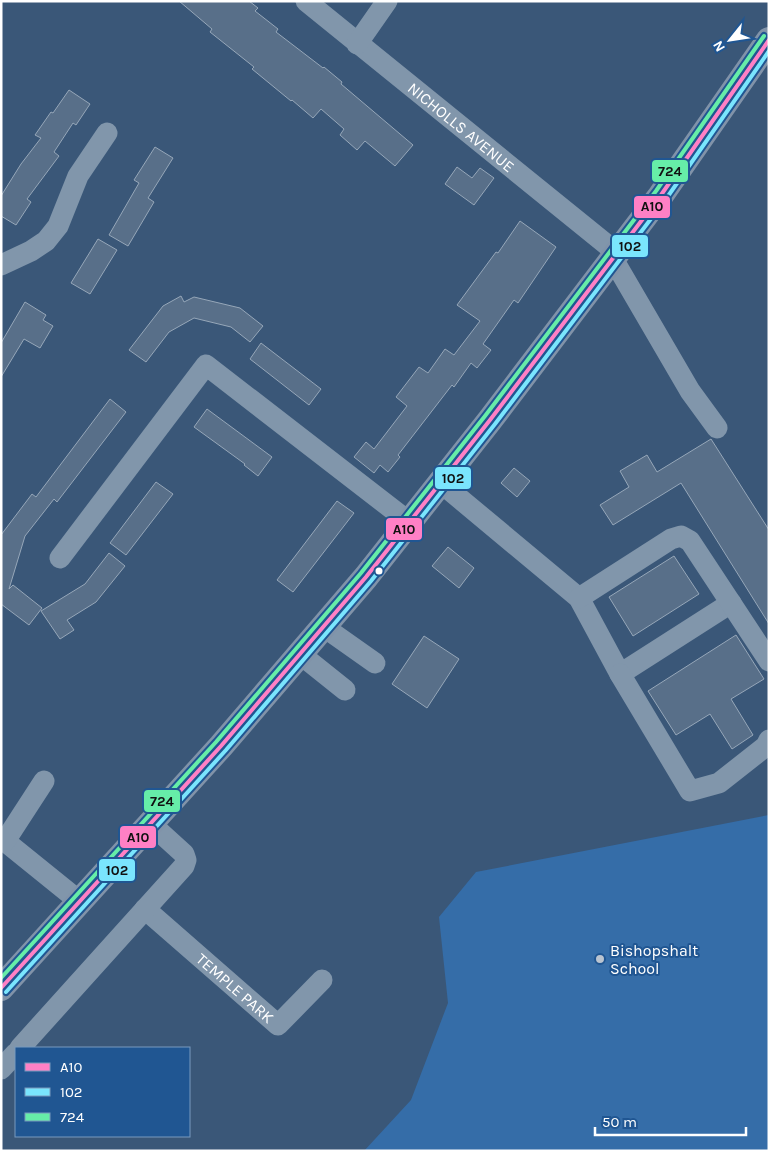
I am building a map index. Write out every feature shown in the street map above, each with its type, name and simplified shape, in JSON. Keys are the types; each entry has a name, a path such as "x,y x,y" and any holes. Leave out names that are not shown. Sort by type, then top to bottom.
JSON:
{"main road":[{"path":"1,988 79,900 151,824 324,627 441,482 615,256 661,195 769,40"}],"street":[{"name":"NICHOLLS AVENUE","path":"306,1 615,256"},
{"path":"357,44 387,1"},
{"path":"1,265 32,251 46,241 58,226 78,176 107,133"},
{"path":"615,256 690,392 717,428"},
{"path":"60,558 206,365 409,522"},
{"path":"441,482 579,598 620,674 690,791 719,783 766,746 769,740"},
{"path":"579,598 671,539 682,536 690,541 769,661"},
{"path":"620,674 731,603"},
{"path":"324,627 375,663"},
{"path":"300,654 345,690"},
{"path":"44,781 3,839 79,900"},
{"path":"21,1047 184,866 186,860 184,854 151,824"},
{"name":"TEMPLE PARK","path":"146,909 278,1025 322,980"},
{"path":"1,1069 15,1053"}],"shaded area":[{"name":"Bishopshalt School","path":"769,815 769,1151 364,1151 411,1100 448,1003 439,917 476,872"}],"building":[{"path":"179,1 249,1 258,8 255,11 278,29 276,32 324,67 342,82 341,84 413,145 395,166 365,141 357,150 340,135 344,129 321,109 313,118 252,69 254,67 210,32 212,29"},
{"path":"69,90 90,104 76,125 73,123 54,152 59,156 27,199 31,202 16,225 1,216 1,196 21,164 41,138 35,135"},
{"path":"155,147 173,158 148,198 154,202 128,246 109,235 139,183 134,180"},
{"path":"457,167 472,178 480,168 494,178 474,205 445,184"},
{"path":"520,221 556,247 518,303 514,300 483,344 491,350 477,368 471,363 454,387 452,385 398,455 400,457 388,472 380,465 374,473 354,457 366,442 374,449 407,406 396,397 419,367 428,373 445,349 454,355 480,321 457,305 496,252 498,253"},
{"path":"98,239 117,250 90,294 71,283"},
{"path":"181,296 184,302 194,297 240,308 263,326 250,342 231,327 194,318 169,332 146,362 129,350 163,306"},
{"path":"25,302 46,315 43,320 53,326 40,348 24,339 1,377 1,343"},
{"path":"261,343 321,389 309,405 250,359"},
{"path":"110,399 126,412 57,502 54,499 25,536 9,589 13,585 42,608 29,625 1,604 1,535 32,494 36,497"},
{"path":"207,409 272,457 258,476 245,464 194,427"},
{"path":"711,439 769,530 769,624 681,483 613,525 600,505 629,487 620,471 647,455 657,472"},
{"path":"514,468 530,481 517,497 501,483"},
{"path":"156,482 173,494 126,555 110,543"},
{"path":"337,501 354,513 293,592 277,580"},
{"path":"448,547 474,568 459,588 432,566"},
{"path":"109,553 125,566 96,602 67,620 74,630 60,639 41,611 85,584"},
{"path":"674,556 699,594 633,636 609,597"},
{"path":"736,635 764,679 731,699 753,735 732,749 710,714 676,735 648,691"},
{"path":"424,636 459,659 427,708 392,684"}],"transit line":[{"name":"724","path":"1,978 216,742 361,573 485,416 656,191 764,36"},
{"name":"A10","path":"1,988 221,746 366,577 490,420 661,195 769,40"},
{"name":"102","path":"6,992 226,750 371,581 495,424 666,199 769,51"}],"place":[{"name":"Bishopshalt School","path":"600,959"}]}
